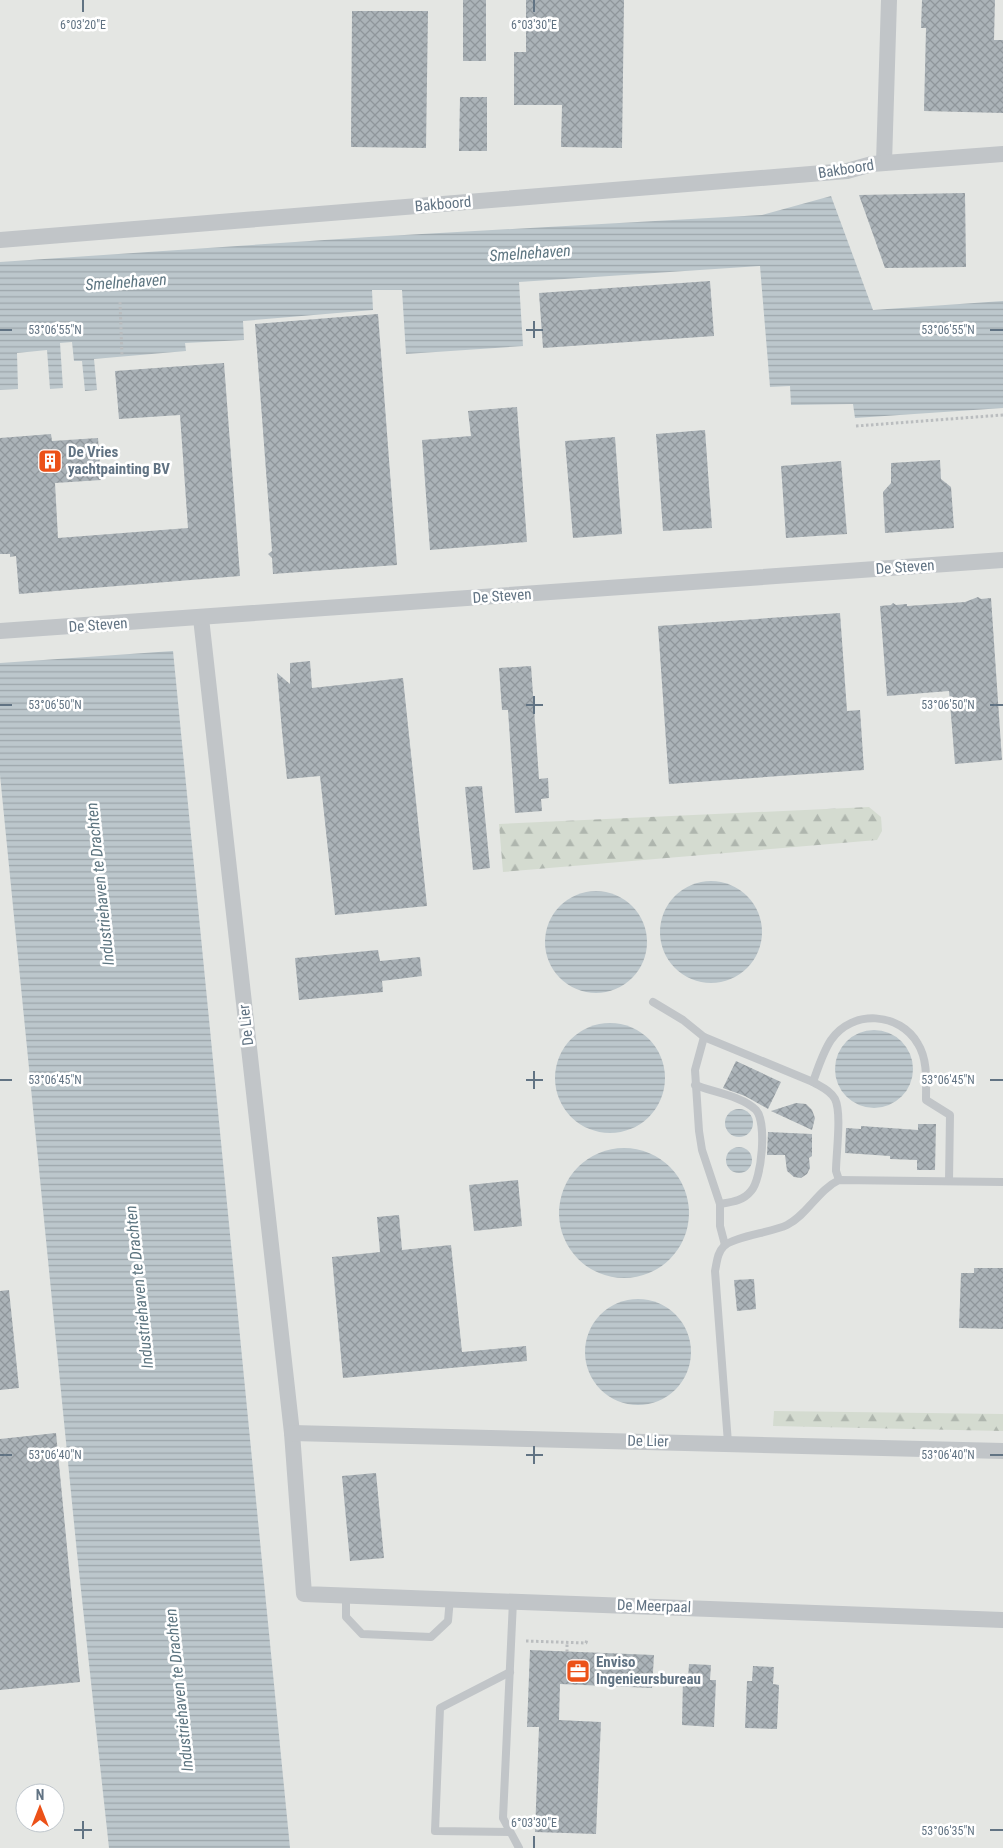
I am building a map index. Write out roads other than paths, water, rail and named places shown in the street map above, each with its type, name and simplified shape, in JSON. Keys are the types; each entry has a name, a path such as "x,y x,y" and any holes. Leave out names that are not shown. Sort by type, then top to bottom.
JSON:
{"street":[{"name":"Bakboord","path":"884,163 889,0"},
{"name":"Bakboord","path":"0,240 837,172 884,163 1003,154"},
{"name":"De Steven","path":"0,631 1003,560"},
{"name":"De Lier","path":"201,618 292,1433 304,1594"},
{"name":"De Lier","path":"292,1433 1003,1451"},
{"name":"De Meerpaal","path":"304,1594 1003,1620"}],"lane":[{"path":"653,1002 683,1020 704,1037 813,1082 827,1090 835,1100 837,1111 836,1171 840,1180"},
{"path":"813,1082 832,1039 851,1023 877,1018 901,1026 912,1034 924,1057 926,1100 950,1115 949,1181"},
{"path":"704,1037 698,1056 695,1085 702,1150 720,1204 720,1226 725,1245"},
{"path":"695,1085 745,1103 758,1112 761,1120 762,1151 756,1185 746,1197 720,1204"},
{"path":"728,1443 716,1271 717,1256 725,1245 785,1226 798,1218 830,1184 840,1180 1003,1182"},
{"path":"346,1595 346,1617 362,1634 431,1637 448,1622 450,1598"},
{"path":"513,1601 503,1818 519,1848"},
{"path":"510,1672 440,1708 435,1831 510,1832"}],"water":[{"name":"Smelnehaven","path":"831,196 873,310 1003,301 1003,408 855,418 853,404 791,405 790,386 770,387 760,266 519,282 523,346 406,354 402,290 372,290 373,310 243,321 244,340 185,343 186,351 94,359 97,390 85,391 82,361 74,361 72,342 60,343 63,388 50,389 47,350 17,353 18,389 0,390 0,262 369,237 762,215"},
{"name":"Industriehaven te Drachten","path":"173,651 290,1848 109,1848 77,1553 0,775 0,663"},
{"path":"701,881 721,881 740,889 754,903 762,922 759,952 754,961 740,975 721,983 701,983 682,975 668,961 660,942 660,922 668,903 682,889"},
{"path":"596,891 616,894 625,899 639,913 644,922 647,942 644,962 639,971 625,985 616,990 596,993 576,990 567,985 553,971 548,962 545,942 548,922 553,913 567,899 576,894"},
{"path":"610,1023 621,1024 631,1028 649,1039 660,1057 664,1067 664,1089 660,1099 649,1117 631,1128 621,1132 610,1133 599,1132 589,1128 571,1117 560,1099 556,1089 555,1078 556,1067 560,1057 571,1039 589,1028 599,1024"},
{"path":"866,1030 882,1030 896,1036 907,1047 913,1061 913,1077 907,1091 896,1102 882,1108 866,1108 852,1102 841,1091 835,1077 835,1061 841,1047 852,1036"},
{"path":"739,1109 749,1113 753,1123 749,1133 739,1137 729,1133 725,1123 729,1113"},
{"path":"739,1147 748,1151 752,1160 748,1169 739,1173 730,1169 726,1160 730,1151"},
{"path":"624,1148 637,1149 649,1153 670,1167 684,1188 688,1200 688,1226 684,1238 670,1259 649,1273 637,1277 624,1278 611,1277 599,1273 578,1259 564,1238 560,1226 559,1213 560,1200 564,1188 578,1167 599,1153 611,1149"},
{"path":"638,1299 658,1303 676,1314 687,1332 691,1352 687,1372 676,1390 658,1401 638,1405 618,1401 600,1390 589,1372 585,1352 589,1332 600,1314 618,1303"}],"place":[{"name":"De Vries yachtpainting BV","path":"50,461"},
{"name":"Enviso Ingenieursbureau","path":"578,1671"}]}
